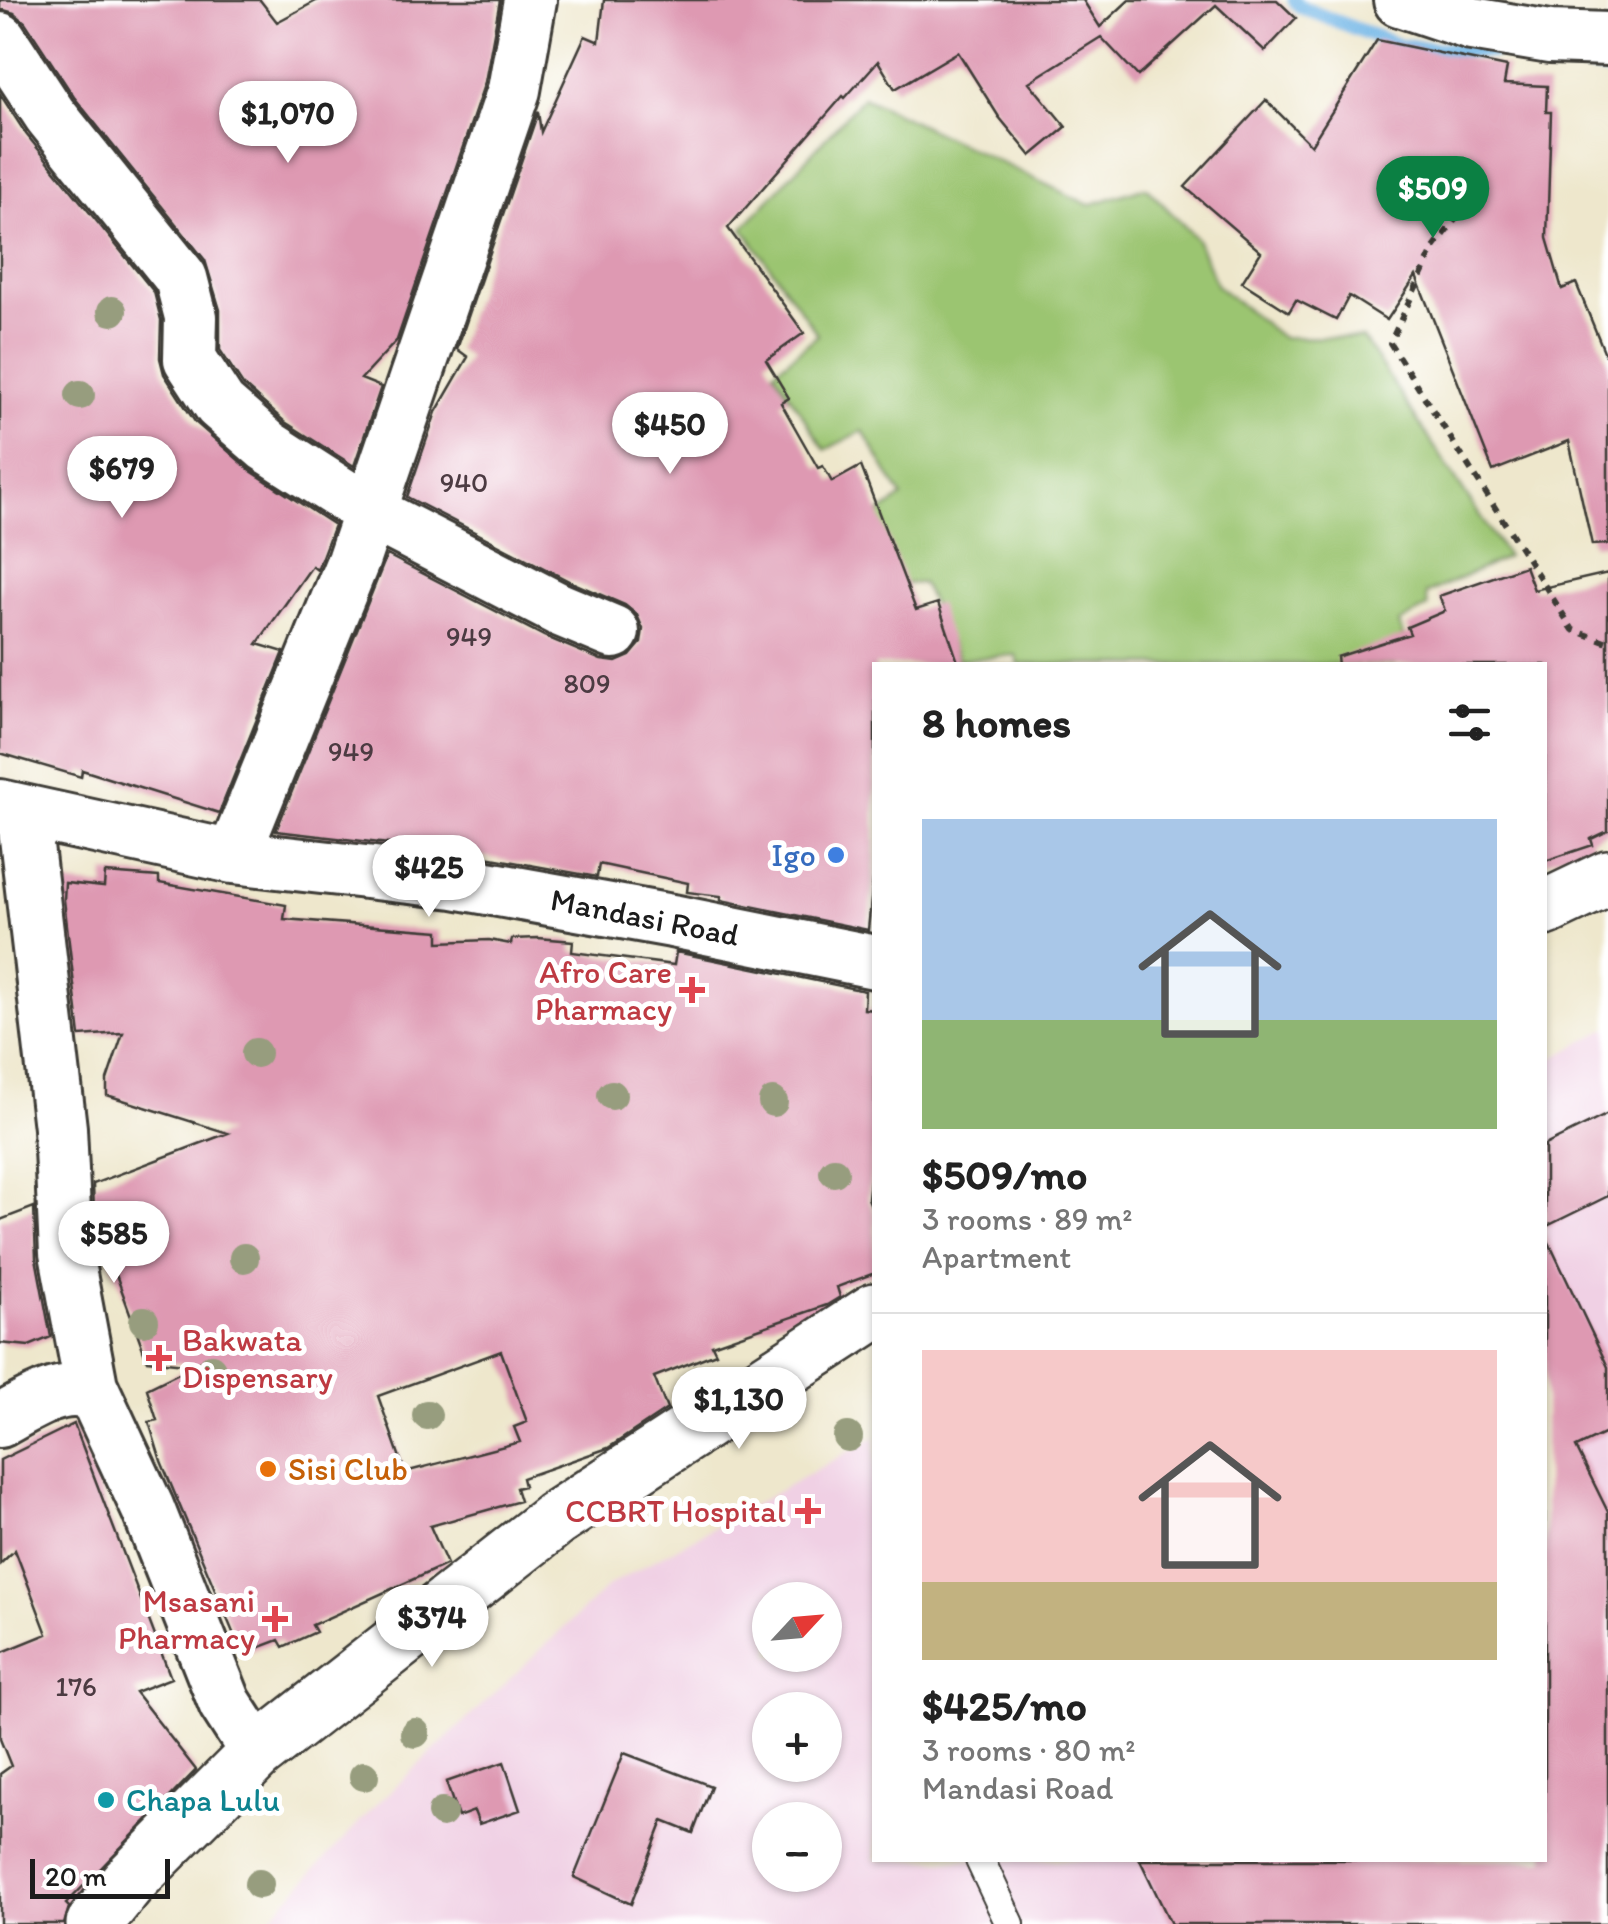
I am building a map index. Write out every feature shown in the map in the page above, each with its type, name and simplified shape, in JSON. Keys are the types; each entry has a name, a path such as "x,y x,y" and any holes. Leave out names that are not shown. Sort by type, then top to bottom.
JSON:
{"street":[{"path":"233,858 353,561 514,90 530,0"},
{"path":"1400,0 1472,24 1550,37 1608,39"},
{"path":"0,39 50,115 182,278 191,317 190,359 220,405 267,446 368,511 558,609 612,632"},
{"path":"12,809 60,1128 66,1253 92,1386 148,1509 225,1703 257,1753"},
{"name":"Mandasi Road","path":"12,809 233,858 454,882 672,920 872,961"},
{"path":"1547,907 1608,878"},
{"path":"94,1924 128,1882 257,1753 554,1520 872,1313"},
{"path":"0,1420 38,1401 75,1390 86,1393 92,1386"}],"lane":[{"path":"981,1862 1010,1924"}],"path":[{"path":"1458,183 1455,220 1434,248 1390,343 1572,630 1608,642"}],"shaded area":[{"name":"CCBRT Hospital","path":"1608,1028 1608,1924 264,1924 372,1809 608,1586 872,1439 872,1862 1547,1862 1547,1062"}],"green space":[{"path":"863,97 1089,205 1146,187 1197,239 1217,286 1281,337 1363,338 1507,557 1426,594 1428,607 1399,623 1405,643 1396,662 1018,662 1016,655 959,660 922,583 900,584 875,517 902,497 863,431 825,450 774,371 818,335 743,228"}],"building":[{"path":"0,0 260,0 277,22 318,0 500,0 485,82 397,340 361,379 381,387 354,466 285,422 243,385 220,350 220,310 205,260 74,97 25,22 0,9"},
{"path":"604,0 1083,0 1100,27 1129,0 1277,0 1296,18 1265,51 1216,5 1138,76 1101,37 1029,82 1066,127 1031,156 999,117 958,52 895,89 878,61 728,228 804,333 766,360 789,398 781,403 818,468 823,466 832,482 861,466 916,610 938,603 958,662 872,662 872,891 868,930 721,900 721,896 687,892 688,883 599,864 597,877 458,852 276,831 387,555 544,636 601,660 616,662 630,656 641,643 643,629 637,615 625,605 571,582 407,497 436,412 468,357 457,349 538,112 541,132 585,36 599,42"},
{"path":"1377,40 1507,67 1504,84 1547,86 1546,112 1551,112 1547,238 1562,289 1576,283 1608,361 1608,544 1592,545 1569,441 1493,471 1416,276 1387,320 1349,296 1336,320 1296,300 1289,312 1242,282 1261,252 1185,187 1266,100 1311,145"},
{"path":"0,94 26,134 154,292 161,320 160,358 164,374 195,422 251,471 334,525 317,570 312,566 257,644 284,652 219,813 82,770 81,777 0,753"},
{"path":"1525,566 1534,590 1608,573 1608,831 1591,839 1593,845 1547,860 1547,662 1338,662 1337,657 1410,634 1407,627 1445,611 1439,596"},
{"path":"105,873 159,877 159,883 286,905 284,919 439,931 439,942 489,940 511,944 512,939 538,938 573,941 572,952 674,965 676,952 865,991 864,1009 872,1010 872,1164 868,1198 872,1208 872,1274 837,1287 840,1297 827,1305 712,1345 716,1353 654,1377 667,1409 608,1448 522,1478 524,1486 516,1488 520,1501 430,1526 447,1564 312,1625 316,1632 283,1647 279,1640 242,1654 161,1461 149,1422 157,1420 147,1389 195,1365 147,1360 94,1214 93,1184 228,1133 107,1095 107,1080 123,1033 80,1036 65,883 104,887","holes":["501,1351 527,1422 514,1427 520,1442 405,1472 378,1396"]},
{"path":"1608,1114 1608,1196 1547,1226 1547,1144"},
{"path":"34,1207 36,1258 51,1337 29,1346 0,1343 0,1220"},
{"path":"1547,1238 1608,1367 1608,1432 1576,1447 1608,1512 1608,1924 1171,1924 1141,1862 1547,1862"},
{"path":"74,1424 171,1678 135,1692 196,1770 66,1904 69,1907 64,1924 0,1924 0,1774 11,1766 0,1739 0,1653 47,1634 15,1550 0,1564 0,1460"},
{"path":"624,1753 711,1786 693,1833 663,1821 631,1904 574,1877"},
{"path":"504,1762 520,1810 479,1824 474,1811 458,1817 446,1782"}],"waterway":[{"path":"1294,0 1300,7 1400,46 1492,52"},
{"path":"1568,61 1608,70"}],"place":[{"name":"Igo","path":"836,855"},
{"name":"Afro Care Pharmacy","path":"692,990"},
{"name":"Bakwata Dispensary","path":"159,1358"},
{"name":"Sisi Club","path":"268,1469"},
{"name":"CCBRT Hospital","path":"808,1511"},
{"name":"Msasani Pharmacy","path":"275,1619"},
{"name":"Chapa Lulu","path":"106,1800"}]}
